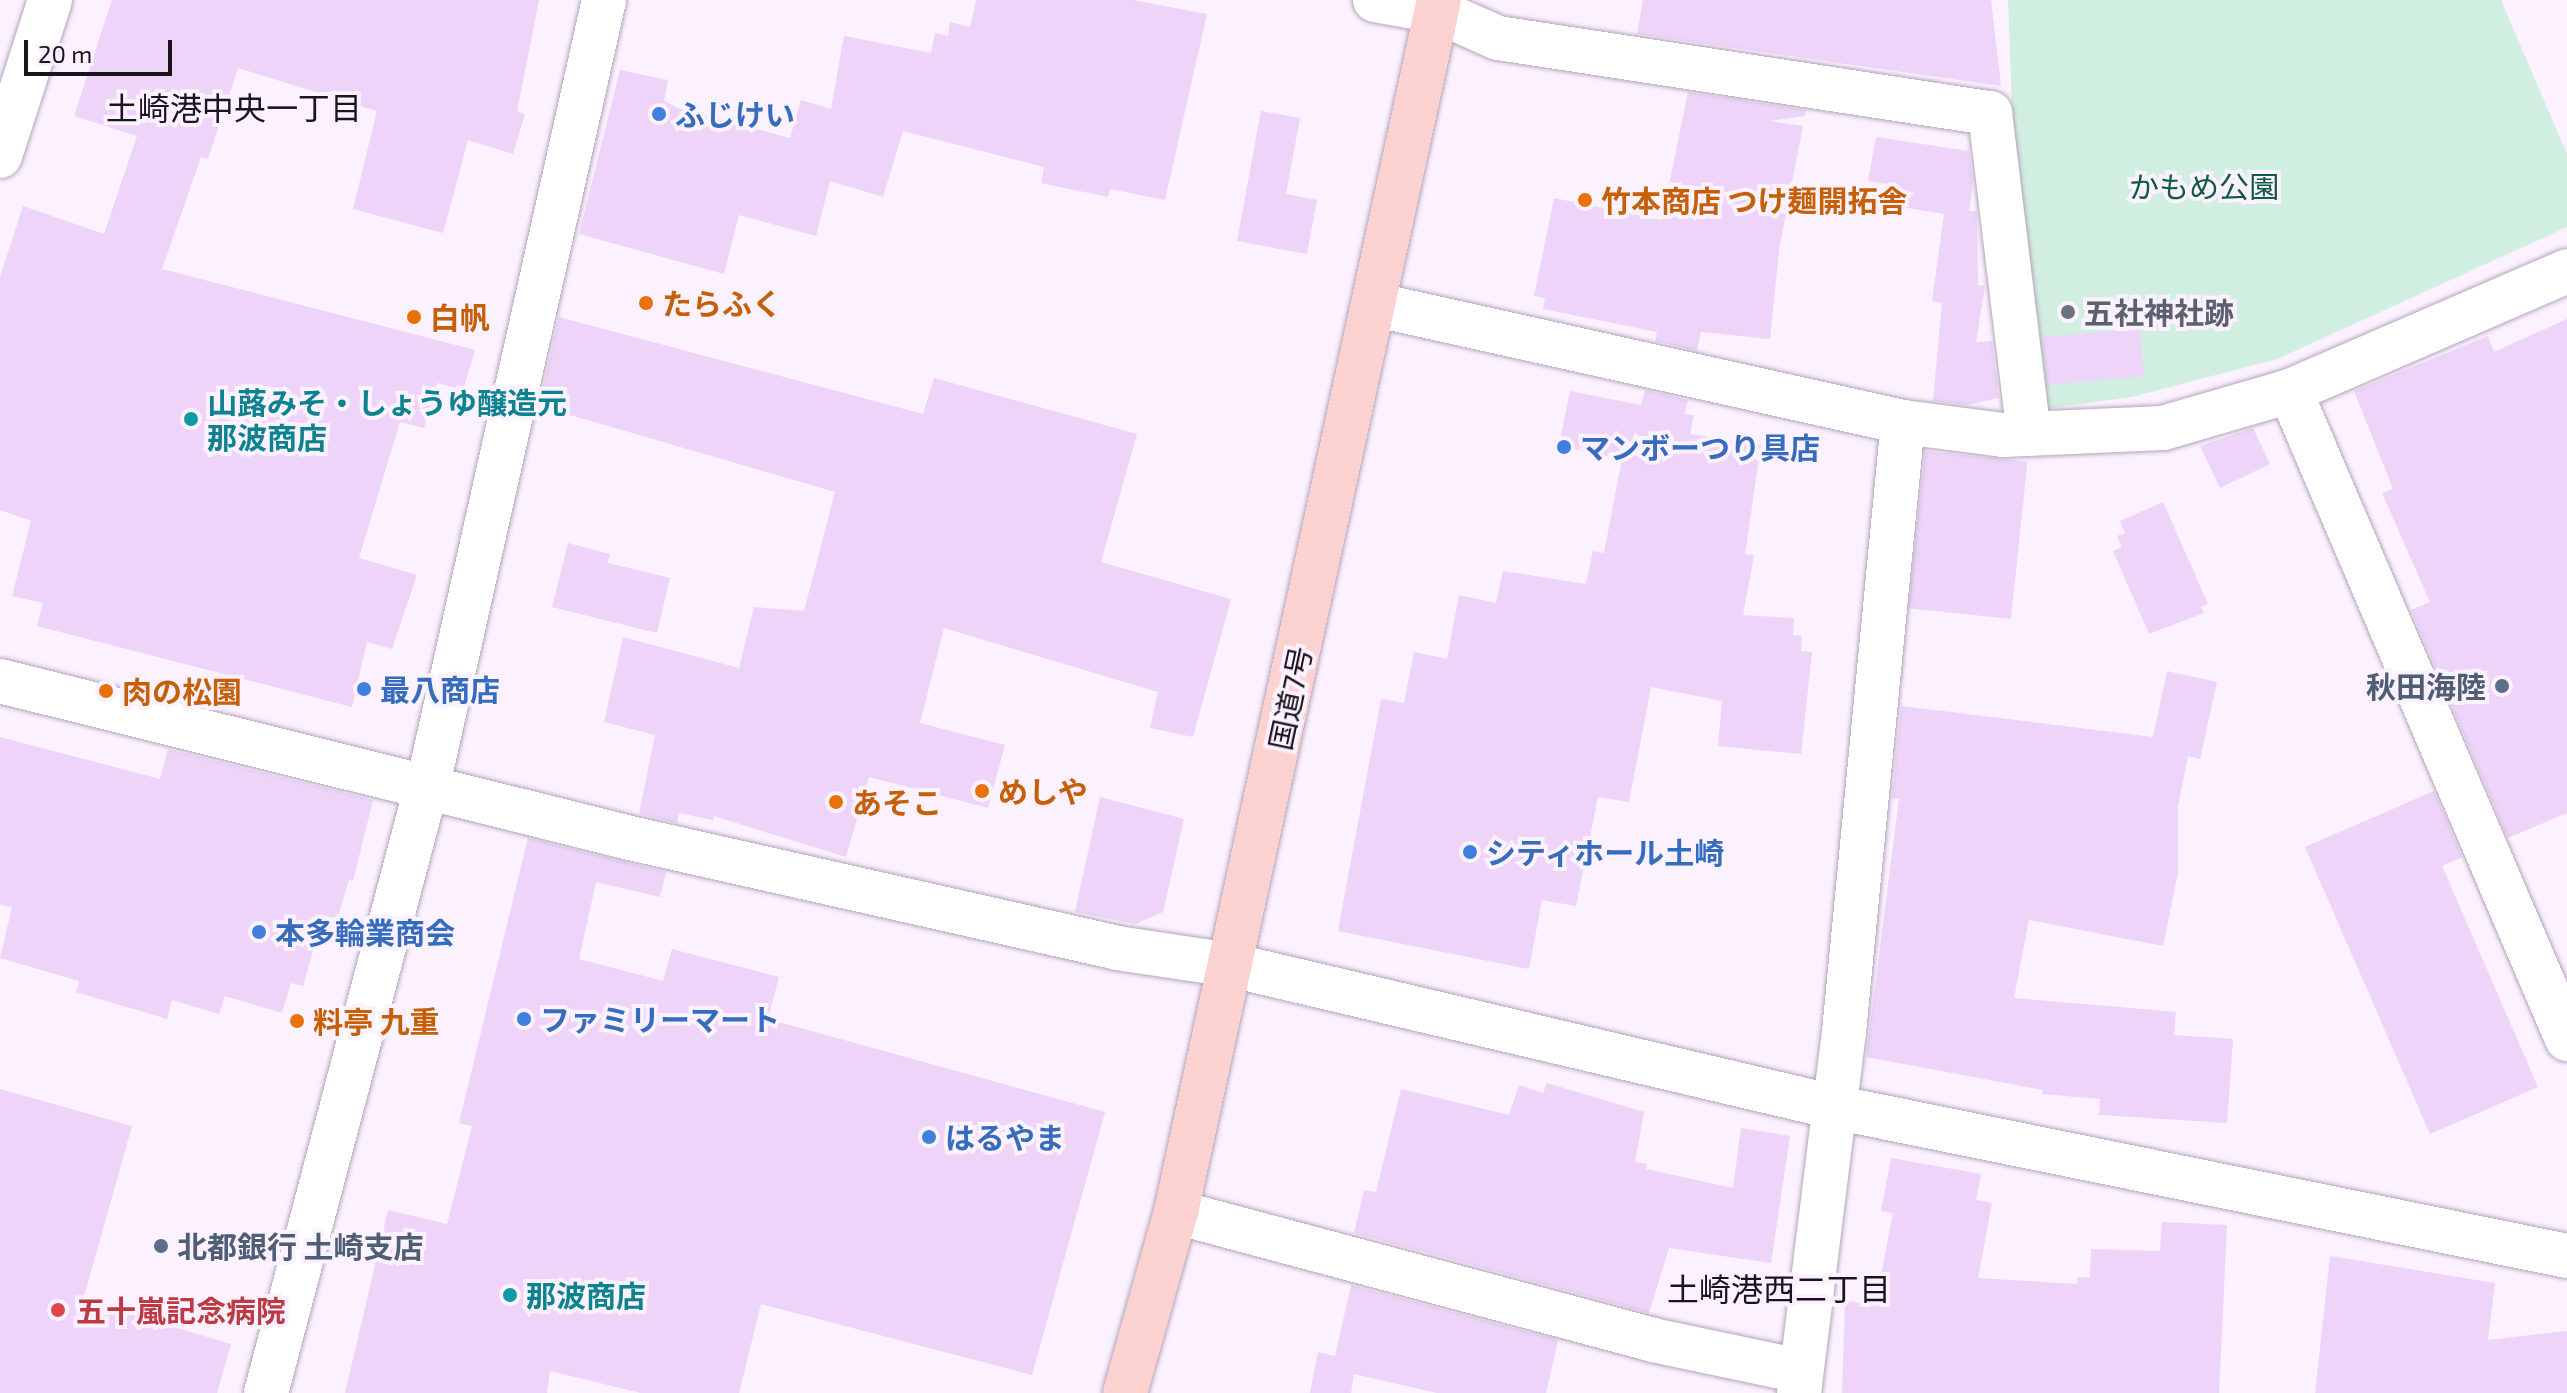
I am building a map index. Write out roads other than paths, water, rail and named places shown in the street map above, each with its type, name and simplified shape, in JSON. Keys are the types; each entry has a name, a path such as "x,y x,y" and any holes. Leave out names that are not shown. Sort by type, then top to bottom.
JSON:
{"highway":[{"name":"国道7号","path":"1125,1393 1176,1212 1377,305 1438,5"}],"street":[{"path":"0,156 14,60 50,0"},
{"path":"266,1393 427,784 604,0"},
{"path":"1375,0 1438,5 1498,38 1990,113 2029,434"},
{"path":"1377,305 1903,422 2029,434 2163,428 2290,391 2567,271"},
{"path":"2290,391 2567,1039"},
{"path":"1176,1212 1800,1382 1834,1107 1903,422"},
{"path":"0,681 427,784 630,838 1071,937 1231,965 1834,1107 2567,1256"}],"place":[{"name":"ふじけい","path":"659,114"},
{"name":"竹本商店 つけ麺開拓舎","path":"1585,200"},
{"name":"たらふく","path":"646,303"},
{"name":"五社神社跡","path":"2068,312"},
{"name":"白帆","path":"414,317"},
{"name":"山蕗みそ・しょうゆ醸造元 那波商店","path":"191,419"},
{"name":"マンボーつり具店","path":"1564,447"},
{"name":"秋田海陸","path":"2502,686"},
{"name":"最八商店","path":"364,689"},
{"name":"肉の松園","path":"106,691"},
{"name":"めしや","path":"982,791"},
{"name":"あそこ","path":"836,802"},
{"name":"シティホール土崎","path":"1470,852"},
{"name":"本多輪業商会","path":"259,932"},
{"name":"ファミリーマート","path":"524,1019"},
{"name":"料亭 九重","path":"297,1021"},
{"name":"はるやま","path":"929,1137"},
{"name":"北都銀行 土崎支店","path":"161,1246"},
{"name":"那波商店","path":"510,1295"},
{"name":"五十嵐記念病院","path":"58,1310"}],"district":[{"name":"土崎港中央一丁目","path":"234,107"},
{"name":"土崎港西二丁目","path":"1779,1288"}],"park label":[{"name":"かもめ公園","path":"2204,186"}]}
